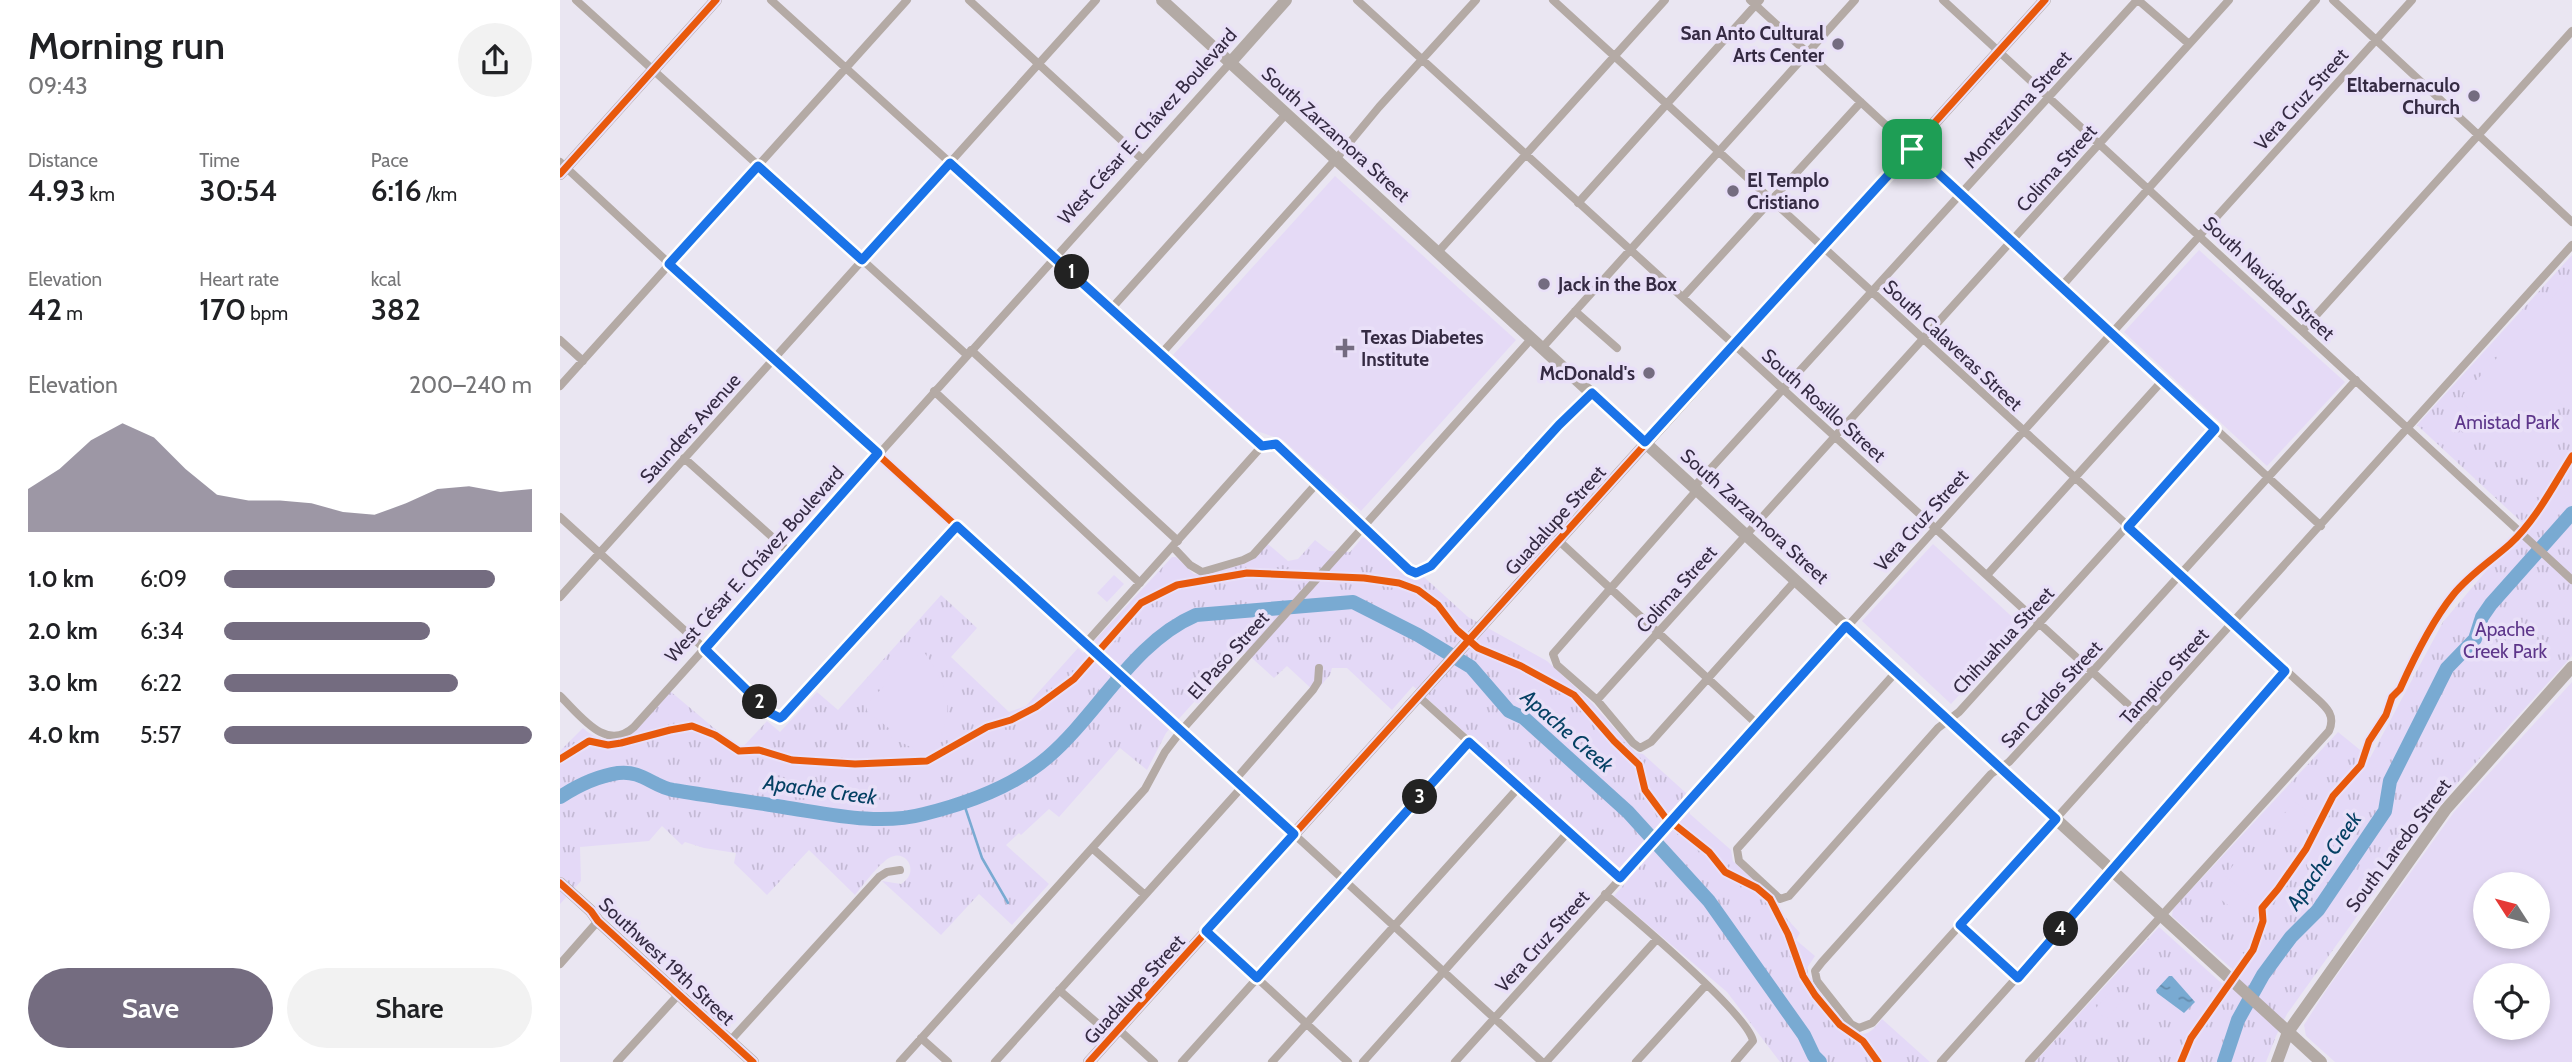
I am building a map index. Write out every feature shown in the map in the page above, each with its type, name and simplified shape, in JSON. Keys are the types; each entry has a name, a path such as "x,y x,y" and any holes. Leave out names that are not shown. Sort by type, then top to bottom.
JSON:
{"main road":[{"path":"562,168 716,0"},
{"name":"South Zarzamora Street","path":"1162,0 2321,1062"},
{"name":"West César E. Chávez Boulevard","path":"1230,63 1286,0"},
{"name":"Guadalupe Street","path":"1089,1062 2045,0"},
{"name":"South Laredo Street","path":"2277,1062 2283,1027 2446,809 2572,667"},
{"name":"Southwest 19th Street","path":"560,883 753,1062"},
{"name":"Southwest 19th Street","path":"560,894 589,920 598,921"}],"street":[{"path":"576,0 862,260 969,352 1175,544 1190,565 1202,572 1253,555 1318,482"},
{"path":"771,0 1262,446"},
{"path":"560,386 907,0"},
{"path":"969,0 1143,160"},
{"name":"Saunders Avenue","path":"560,597 1096,0"},
{"name":"South Rosillo Street","path":"1357,0 2145,720"},
{"path":"1161,354 1476,0"},
{"name":"South Calaveras Street","path":"1553,0 2331,714 2329,731 2161,916"},
{"path":"1438,252 1665,0"},
{"name":"El Paso Street","path":"900,1062 1145,789 1165,752 1181,731 1364,527 1537,343 1575,311 1855,0"},
{"path":"2137,0 2189,44"},
{"name":"Montezuma Street","path":"1597,700 1554,661 1554,650 1784,390 2137,0"},
{"name":"Colima Street","path":"1597,700 2229,0"},
{"path":"2062,287 2316,0"},
{"path":"2333,0 2572,222"},
{"name":"Vera Cruz Street","path":"1455,1062 2412,0"},
{"name":"South Navidad Street","path":"1947,1 2569,577"},
{"path":"1578,203 1755,2 1807,54 2321,526"},
{"path":"2302,331 2572,31"},
{"name":"West César E. Chávez Boulevard","path":"560,696 597,730 610,737 628,733 1230,63"},
{"path":"1683,297 1861,102"},
{"path":"1111,309 1286,114"},
{"path":"562,168 619,214 772,359 1544,1062 1656,940"},
{"name":"Tampico Street","path":"1859,1028 1872,1023 2572,245"},
{"path":"1575,311 1617,348"},
{"path":"560,340 583,360"},
{"path":"1987,575 2163,380"},
{"name":"San Carlos Street","path":"1859,1028 1851,1024 1821,988 1815,971 1973,794 1991,775 2009,762 2181,576 2356,380"},
{"path":"934,391 1140,583"},
{"path":"1086,643 1262,446 1276,444 1409,570 1416,573 1431,566 1559,425 1592,393"},
{"name":"Chihuahua Street","path":"1896,672 1737,849 1736,858 1739,862 1777,897 1783,900 1789,897 1930,738 2040,624 2215,429"},
{"path":"684,458 790,552"},
{"path":"560,517 705,649 770,713 780,718 788,713 957,526"},
{"path":"1558,540 1758,725"},
{"path":"1597,700 1633,743 1642,747 1651,742 1796,580"},
{"path":"1235,780 1313,690 1318,682 1319,668"},
{"path":"1941,1062 2018,978 2285,671"},
{"path":"1418,696 1620,878"},
{"path":"1182,1062 1469,742"},
{"path":"995,1062 1242,787"},
{"path":"1272,1062 1519,787"},
{"path":"1363,1062 1569,831"},
{"path":"1092,848 1145,895"},
{"path":"730,1041 879,877 887,872 900,870"},
{"path":"1605,894 1735,1013 1753,1038 1735,1062"},
{"path":"2029,1062 2161,916"},
{"path":"560,964 598,921"},
{"path":"1960,925 2018,978"},
{"path":"1206,931 1348,1062"},
{"path":"1636,1062 1706,985"},
{"path":"1059,990 1154,1062"},
{"path":"617,1062 678,994"},
{"path":"921,1038 948,1062"}],"shaded area":[{"name":"Texas Diabetes Institute","path":"1335,176 1516,340 1361,511 1283,440 1257,431 1173,355"},
{"path":"2199,250 2345,382 2267,466 2124,332"},
{"path":"1933,544 2022,626 1951,704 1862,621"},
{"path":"2572,682 2572,1062 2335,1062 2306,1036 2304,1025 2454,812"}],"green space":[{"path":"2572,255 2572,656 2434,809 2287,1014 2266,1062 2035,1062 2159,927 2228,989 2239,975 2172,916 2173,909 2338,732 2370,758 2443,622 2513,539 2529,529 2417,425"},
{"name":"Amistad Park","path":"2572,276 2572,401 2566,408 2556,400 2551,438 2526,464 2463,403 2463,395"},
{"path":"1367,537 1408,576 1424,577 1468,617 1547,661 1592,703 1636,753 1643,754 1686,793 1690,814 1731,850 1733,861 1778,903 1776,907 1800,933 1796,940 1815,956 1807,968 1810,982 1834,1013 1855,1032 1861,1034 1876,1027 1882,1019 1930,1062 1780,1062 1727,992 1614,896 1629,879 1413,686 1392,710 1347,668 1332,668 1330,675 1315,692 1287,666 1274,678 1242,649 1166,733 1147,770 1120,748 1059,817 1049,809 1006,845 1049,884 1012,925 979,894 941,935 882,881 901,884 910,874 909,863 897,855 882,863 855,895 809,850 767,895 734,863 736,853 685,842 682,845 662,826 649,841 580,847 581,881 560,904 560,751 583,728 597,738 610,741 621,739 642,724 670,691 740,750 767,721 780,732 817,692 838,710 941,595 977,628 951,657 1009,712 1026,706 1078,648 1083,653 1172,557 1176,557 1194,574 1204,575 1246,563 1268,544 1288,561 1298,559 1315,540 1329,551 1350,552 1362,538"},
{"path":"1114,575 1124,584 1107,602 1097,593"},
{"path":"923,651 940,677 947,703 944,729 928,756 887,735 890,729 867,711 867,704 887,683 884,680"},
{"path":"2294,801 2307,811 2291,834 2277,824"},
{"path":"2234,864 2262,885 2253,898 2225,876"},
{"path":"2221,881 2250,902 2240,914 2212,893"},
{"path":"2113,989 2124,999 2106,1019 2095,1009"}],"water":[{"path":"2172,976 2195,1002 2184,1013 2157,993 2156,990"}],"waterway":[{"name":"Apache Creek","path":"2224,1062 2238,1020 2263,975 2291,937 2318,910 2385,811 2390,781 2447,668 2475,639 2482,617 2491,604 2572,513"},
{"name":"Apache Creek","path":"560,797 595,779 626,773 673,790 836,815 889,819 924,814 989,793 1034,768 1066,739 1153,642 1196,615 1353,602 1418,635 1471,667 1509,711 1524,718 1628,812 1709,901 1804,1035 1814,1056 1820,1062"},
{"path":"963,801 982,858 1008,903"}],"cycle path":[{"path":"560,174 716,0"},
{"path":"1089,1062 2045,0"},
{"path":"669,264 1294,834"},
{"path":"2181,1062 2191,1038 2253,950 2263,921 2262,908 2306,849 2333,796 2361,765 2369,741 2386,715 2392,697 2400,689 2438,616 2459,588 2510,544 2528,524 2572,456"},
{"path":"560,759 589,741 608,745 692,726 715,735 739,751 759,750 792,760 855,764 927,761 987,727 1011,720 1036,707 1074,679 1141,603 1177,585 1247,573 1364,578 1399,583 1418,590 1438,605 1457,630 1478,648 1521,666 1574,695 1639,765 1645,790 1665,817 1709,852 1725,872 1757,888 1770,899 1788,934 1803,976 1815,995 1840,1025 1863,1041 1878,1062"},
{"path":"560,883 753,1062"}],"place":[{"name":"San Anto Cultural Arts Center","path":"1838,44"},
{"name":"Eltabernaculo Church","path":"2474,96"},
{"name":"El Templo Cristiano","path":"1733,191"},
{"name":"Jack in the Box","path":"1544,284"},
{"name":"Texas Diabetes Institute","path":"1345,348"},
{"name":"McDonald's","path":"1649,373"}],"route":[{"path":"1912,149 2215,429 2128,527 2285,671 2018,978 1960,925 2056,819 1846,626 1620,878 1469,742 1257,978 1206,931 1294,834 957,526 788,713 780,718 770,713 705,649 878,453 669,264 758,166 862,260 950,163 1262,446 1276,444 1409,570 1421,573 1431,566 1559,425 1592,393 1645,442 1912,149"}],"park label":[{"name":"Apache Creek Park","path":"2505,640"}]}
